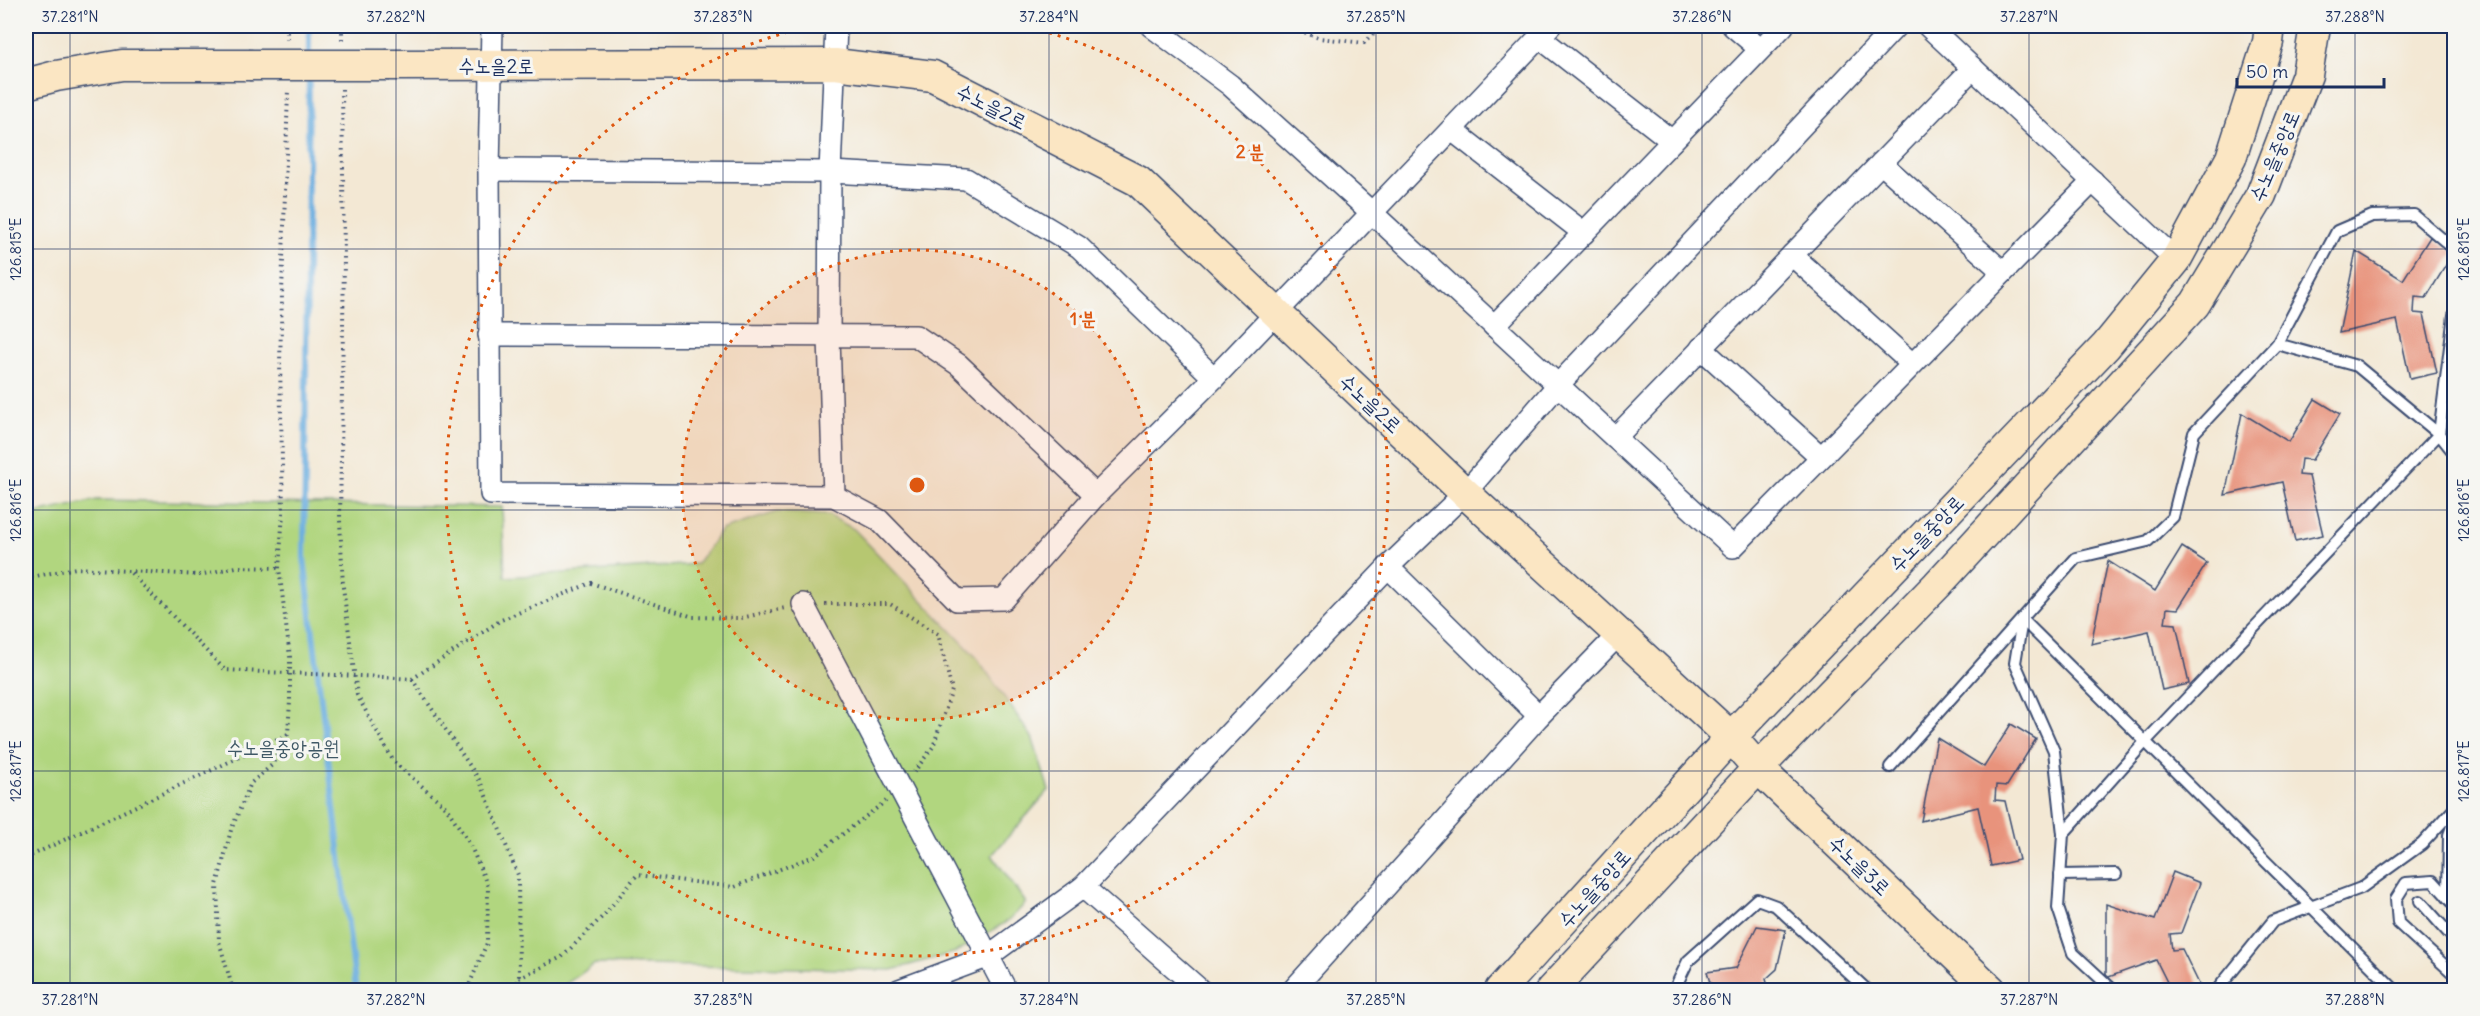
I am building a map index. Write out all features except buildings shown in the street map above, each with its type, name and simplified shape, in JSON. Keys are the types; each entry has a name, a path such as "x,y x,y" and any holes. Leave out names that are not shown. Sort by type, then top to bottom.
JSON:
{"main road":[{"name":"수노을중앙로","path":"1500,990 1731,737 2106,346 2176,260 2231,158 2268,42 2270,26"},
{"name":"수노을중앙로","path":"1551,990 1758,768 1937,585 2194,304 2261,195 2307,75 2315,26"},
{"name":"수노을2로","path":"26,84 56,76 122,65 835,64 933,76 1138,181 1466,493 1731,737"},
{"name":"수노을3로","path":"1731,737 1758,768 1991,990"}],"street":[{"path":"492,26 489,170 491,494 834,496 879,520 957,600 1004,599 1096,495 1214,378 1544,31 1672,141"},
{"path":"834,496 829,337 830,172 836,26"},
{"path":"1151,26 1230,85 1371,212 1733,547 2093,181"},
{"path":"1733,26 1760,49"},
{"path":"1494,326 1783,26"},
{"path":"899,990 987,957 1083,887 1388,567 1466,493 1558,385 1896,26"},
{"path":"1928,26 2176,260"},
{"path":"1615,438 1973,68"},
{"path":"1452,130 1584,233"},
{"path":"1881,163 2003,272"},
{"path":"489,170 830,172 966,179 1079,247 1214,378"},
{"path":"1792,255 1912,364"},
{"path":"489,335 916,336 959,365 1096,495"},
{"path":"1701,348 1821,457"},
{"path":"1388,567 1539,716"},
{"path":"803,604 1006,990"},
{"path":"1293,990 1539,716 1618,635"},
{"path":"1083,887 1200,990"}],"lane":[{"path":"1890,767 2076,558 2148,541 2173,517 2194,433 2277,344 2337,231 2372,216 2414,215 2454,249"},
{"path":"2063,834 2145,742 2439,434 2454,315"},
{"path":"2277,344 2357,366 2439,434 2454,453"},
{"path":"2022,619 2395,990"},
{"path":"2022,619 2015,663 2054,751 2063,834 2058,908 2073,953 2114,990"},
{"path":"2217,990 2273,921 2361,888 2422,844 2454,809"},
{"path":"2451,901 2449,835 2454,821"},
{"path":"2060,875 2116,874"},
{"path":"2451,901 2433,881 2406,883 2396,899 2398,923 2454,974"},
{"path":"1676,989 1688,961 1757,899 1776,906 1867,990"},
{"path":"2420,901 2454,939"}],"path":[{"path":"287,26 287,50"},
{"path":"342,26 342,48"},
{"path":"1288,26 1319,38 1364,43 1383,26"},
{"path":"342,82 344,260 340,520 343,587 357,695 394,762 446,807 470,844 488,887 487,943 467,990"},
{"path":"233,990 219,941 217,885 231,830 252,783 272,765 288,734 290,657 279,568 284,513 280,362 288,85"},
{"path":"26,578 76,568 199,575 236,567 279,568"},
{"path":"130,572 225,670 412,679 501,620 591,583 693,617 741,618 803,604 890,604 938,634 952,690 933,747 900,789 814,856 734,887 637,874 605,914 562,957 519,978"},
{"path":"412,679 480,781 518,874 519,978 514,990"},
{"path":"26,858 288,734"}],"green space":[{"name":"수노을중앙공원","path":"97,500 502,507 505,577 697,564 721,530 777,512 828,515 854,529 977,658 1032,737 1049,790 992,855 1026,903 1008,921 956,952 892,970 595,964 557,990 26,990 26,515"}],"waterway":[{"path":"309,26 309,58"},
{"path":"309,74 304,558 356,990"}]}
